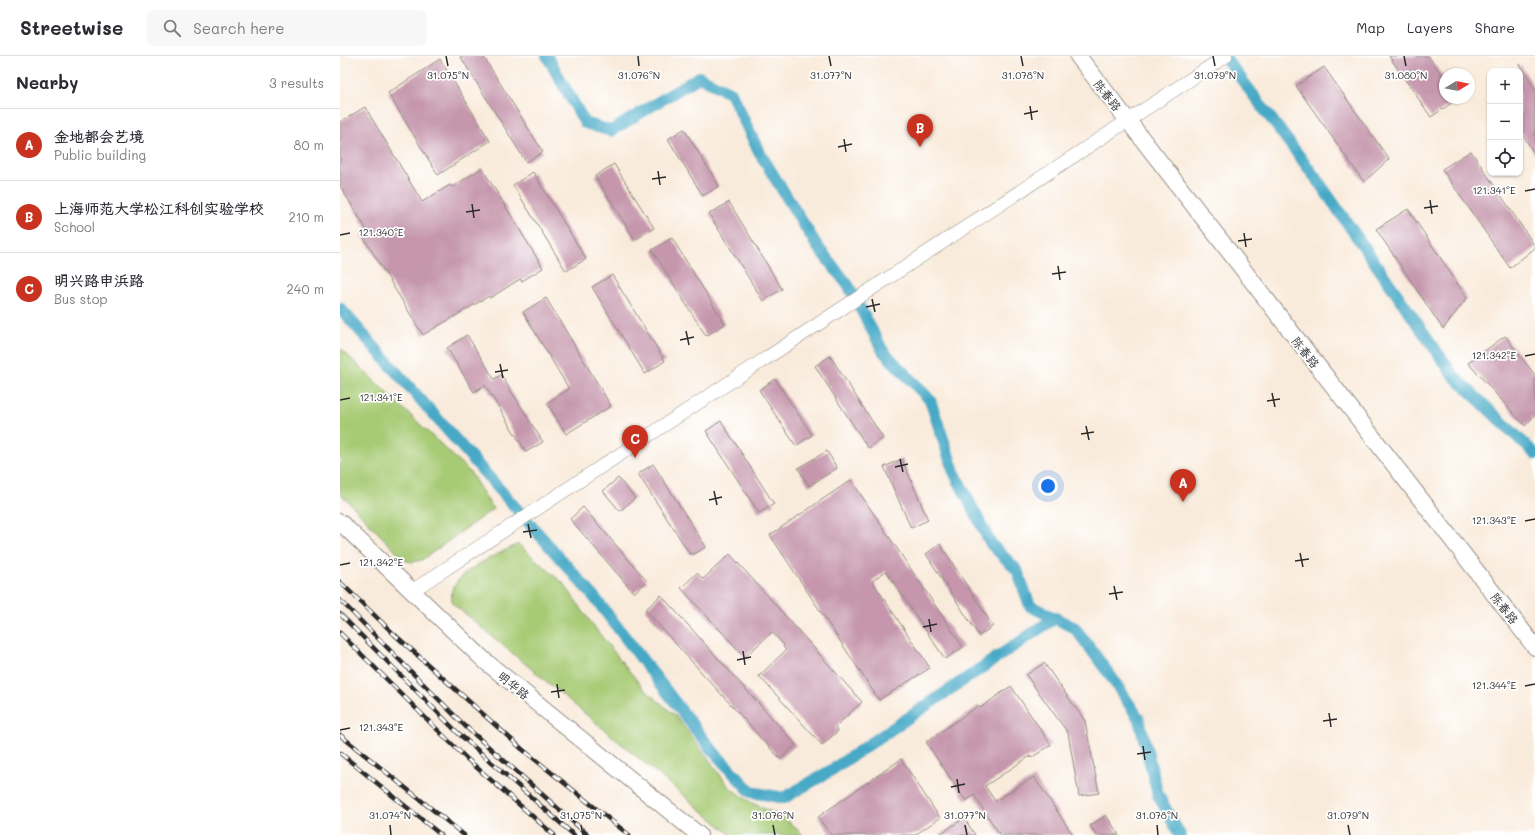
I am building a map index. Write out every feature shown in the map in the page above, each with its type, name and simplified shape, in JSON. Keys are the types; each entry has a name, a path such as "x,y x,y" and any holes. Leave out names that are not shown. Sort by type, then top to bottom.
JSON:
{"street":[{"name":"陈春路","path":"1078,56 1535,648"},
{"path":"412,591 1226,56"},
{"name":"明华路","path":"340,522 485,661 699,835"}],"green space":[{"path":"340,348 470,472 493,509 422,560 412,562 404,560 340,493"},
{"path":"518,544 564,584 594,627 643,688 676,716 730,788 752,803 785,818 803,835 731,835 452,603 452,590 456,582 463,575 491,557"}],"building":[{"path":"460,56 483,56 543,152 526,162"},
{"path":"1389,56 1428,56 1439,71 1439,104 1450,104 1431,117"},
{"path":"440,59 490,141 438,175 388,93"},
{"path":"1324,67 1389,159 1364,182 1296,86"},
{"path":"1523,69 1535,89 1535,155 1523,135"},
{"path":"365,107 422,202 450,185 452,187 482,168 543,268 522,281 520,279 490,298 489,296 423,335 362,235 368,232 340,186 340,122"},
{"path":"684,129 719,186 703,196 668,139"},
{"path":"1471,151 1535,248 1510,268 1442,169"},
{"path":"614,164 654,228 635,240 595,176"},
{"path":"533,172 586,259 566,271 513,185"},
{"path":"729,202 782,289 763,301 709,214"},
{"path":"1408,209 1467,298 1443,329 1376,229"},
{"path":"672,238 725,324 706,336 652,250"},
{"path":"612,275 665,361 645,374 592,287"},
{"path":"546,298 611,406 566,434 547,403 569,389 523,312"},
{"path":"467,335 494,379 501,375 543,442 526,452 485,385 474,392 447,348"},
{"path":"1505,336 1535,375 1535,415 1525,426 1468,363"},
{"path":"830,356 883,438 868,448 815,366"},
{"path":"775,379 812,435 796,446 759,390"},
{"path":"721,421 774,504 759,513 706,431"},
{"path":"827,451 837,468 809,486 798,468"},
{"path":"902,459 928,520 911,528 884,467"},
{"path":"653,464 706,547 694,554 690,554 638,474"},
{"path":"618,478 635,498 620,511 603,491"},
{"path":"851,480 963,647 945,659 886,571 872,581 930,668 879,700 770,535"},
{"path":"583,507 647,581 634,593 570,519"},
{"path":"940,544 993,626 979,636 926,554"},
{"path":"730,554 862,702 835,727 838,731 822,745 759,676 786,650 783,647 784,645 772,632 745,657 681,588 697,573 703,579"},
{"path":"661,595 796,745 780,759 645,610"},
{"path":"1044,663 1085,721 1099,793 1079,796 1068,733 1026,675"},
{"path":"1011,686 1051,745 1031,758 1030,756 985,786 995,801 1034,777 1073,835 1000,835 974,795 966,801 926,742 978,706 980,708"},
{"path":"901,759 940,818 915,835 831,835 818,817"},
{"path":"1106,815 1119,835 1097,835 1090,826"},
{"path":"964,818 975,835 939,835"}],"waterway":[{"path":"547,56 585,123 611,131 699,77 731,93 759,152 817,246 848,285 883,351 930,400 954,472 991,544 1017,570 1030,606 1075,628 1110,675 1139,719 1158,795 1180,835"},
{"path":"1224,56 1318,181 1453,375 1535,454"},
{"path":"340,308 595,598 710,748 751,792 784,798 830,771 1055,618"}],"railway":[{"path":"340,582 395,635 522,749 629,835"},
{"path":"340,600 465,726 588,835"},
{"path":"340,614 458,733 574,835"},
{"path":"340,633 467,759 554,835"},
{"path":"340,735 464,835"},
{"path":"340,753 441,835"}],"place":[{"name":"上海师范大学松江科创实验学校","path":"920,147"},
{"name":"明兴路申浜路","path":"635,458"},
{"name":"金地都会艺境","path":"1183,502"}]}
